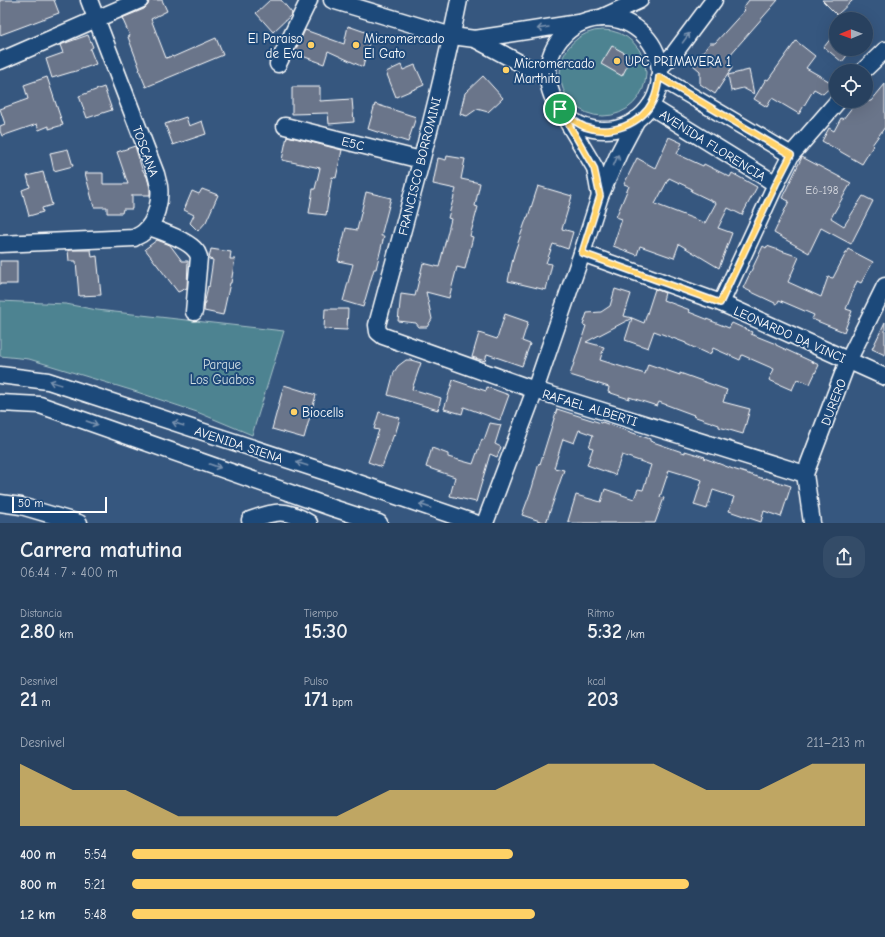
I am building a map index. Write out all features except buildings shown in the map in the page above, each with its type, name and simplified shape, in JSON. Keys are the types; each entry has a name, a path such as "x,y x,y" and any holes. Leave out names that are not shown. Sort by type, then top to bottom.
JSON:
{"street":[{"name":"TOSCANA","path":"88,0 97,19 156,174 159,187 158,201 156,214 149,227"},
{"path":"0,61 97,19 115,5 140,0"},
{"path":"278,64 309,0"},
{"path":"332,0 452,36 475,39 601,18 618,19 633,26 646,37 655,51 659,72 658,89 650,106 644,114 629,124 615,129 600,130 578,124 571,120 560,109"},
{"name":"FRANCISCO BORROMINI","path":"378,332 377,325 421,160 452,36 459,0"},
{"path":"601,18 640,0"},
{"path":"659,72 674,55 714,0"},
{"path":"581,22 567,32 556,45 549,61 548,78 552,95 594,168 600,196"},
{"path":"475,39 548,78"},
{"path":"870,64 885,50"},
{"path":"659,72 791,155"},
{"name":"AVENIDA FLORENCIA","path":"650,106 776,184"},
{"path":"720,303 791,155 832,108"},
{"path":"485,523 535,390 600,196 637,119"},
{"name":"E5C","path":"285,126 421,160"},
{"path":"0,244 134,238 143,233 149,227 168,234 190,245 196,251 199,257 194,312"},
{"name":"LEONARDO DA VINCI","path":"582,253 720,303 885,377"},
{"name":"DURERO","path":"812,523 805,474 848,361 885,286"},
{"name":"RAFAEL ALBERTI","path":"378,332 383,336 535,390 805,474"},
{"name":"AVENIDA SIENA","path":"0,375 48,381 341,477 475,523"},
{"path":"0,403 40,405 379,523"},
{"path":"0,503 21,506 79,523"},
{"path":"333,508 342,523"},
{"path":"250,520 271,513 287,513 293,514 309,523"}],"green space":[{"path":"603,30 619,33 627,37 639,49 643,57 646,73 643,89 639,97 627,109 619,113 603,116 587,113 579,109 567,97 563,89 560,73 563,57 567,49 579,37 587,33"},
{"name":"Parque Los Guabos","path":"0,301 66,304 97,310 284,331 252,435 197,412 134,391 29,359 0,356"}],"place":[{"name":"El Paraiso de Eva","path":"311,45"},
{"name":"Micromercado El Gato","path":"356,45"},
{"name":"UPC PRIMAVERA 1","path":"617,61"},
{"name":"Micromercado Marthita","path":"506,70"},
{"name":"Biocells","path":"294,412"}],"route":[{"path":"659,77 791,155 720,303 582,253 600,196 594,168 560,109 571,120 585,127 600,130 615,129 629,124 644,114 653,101 658,89 659,77"}]}
